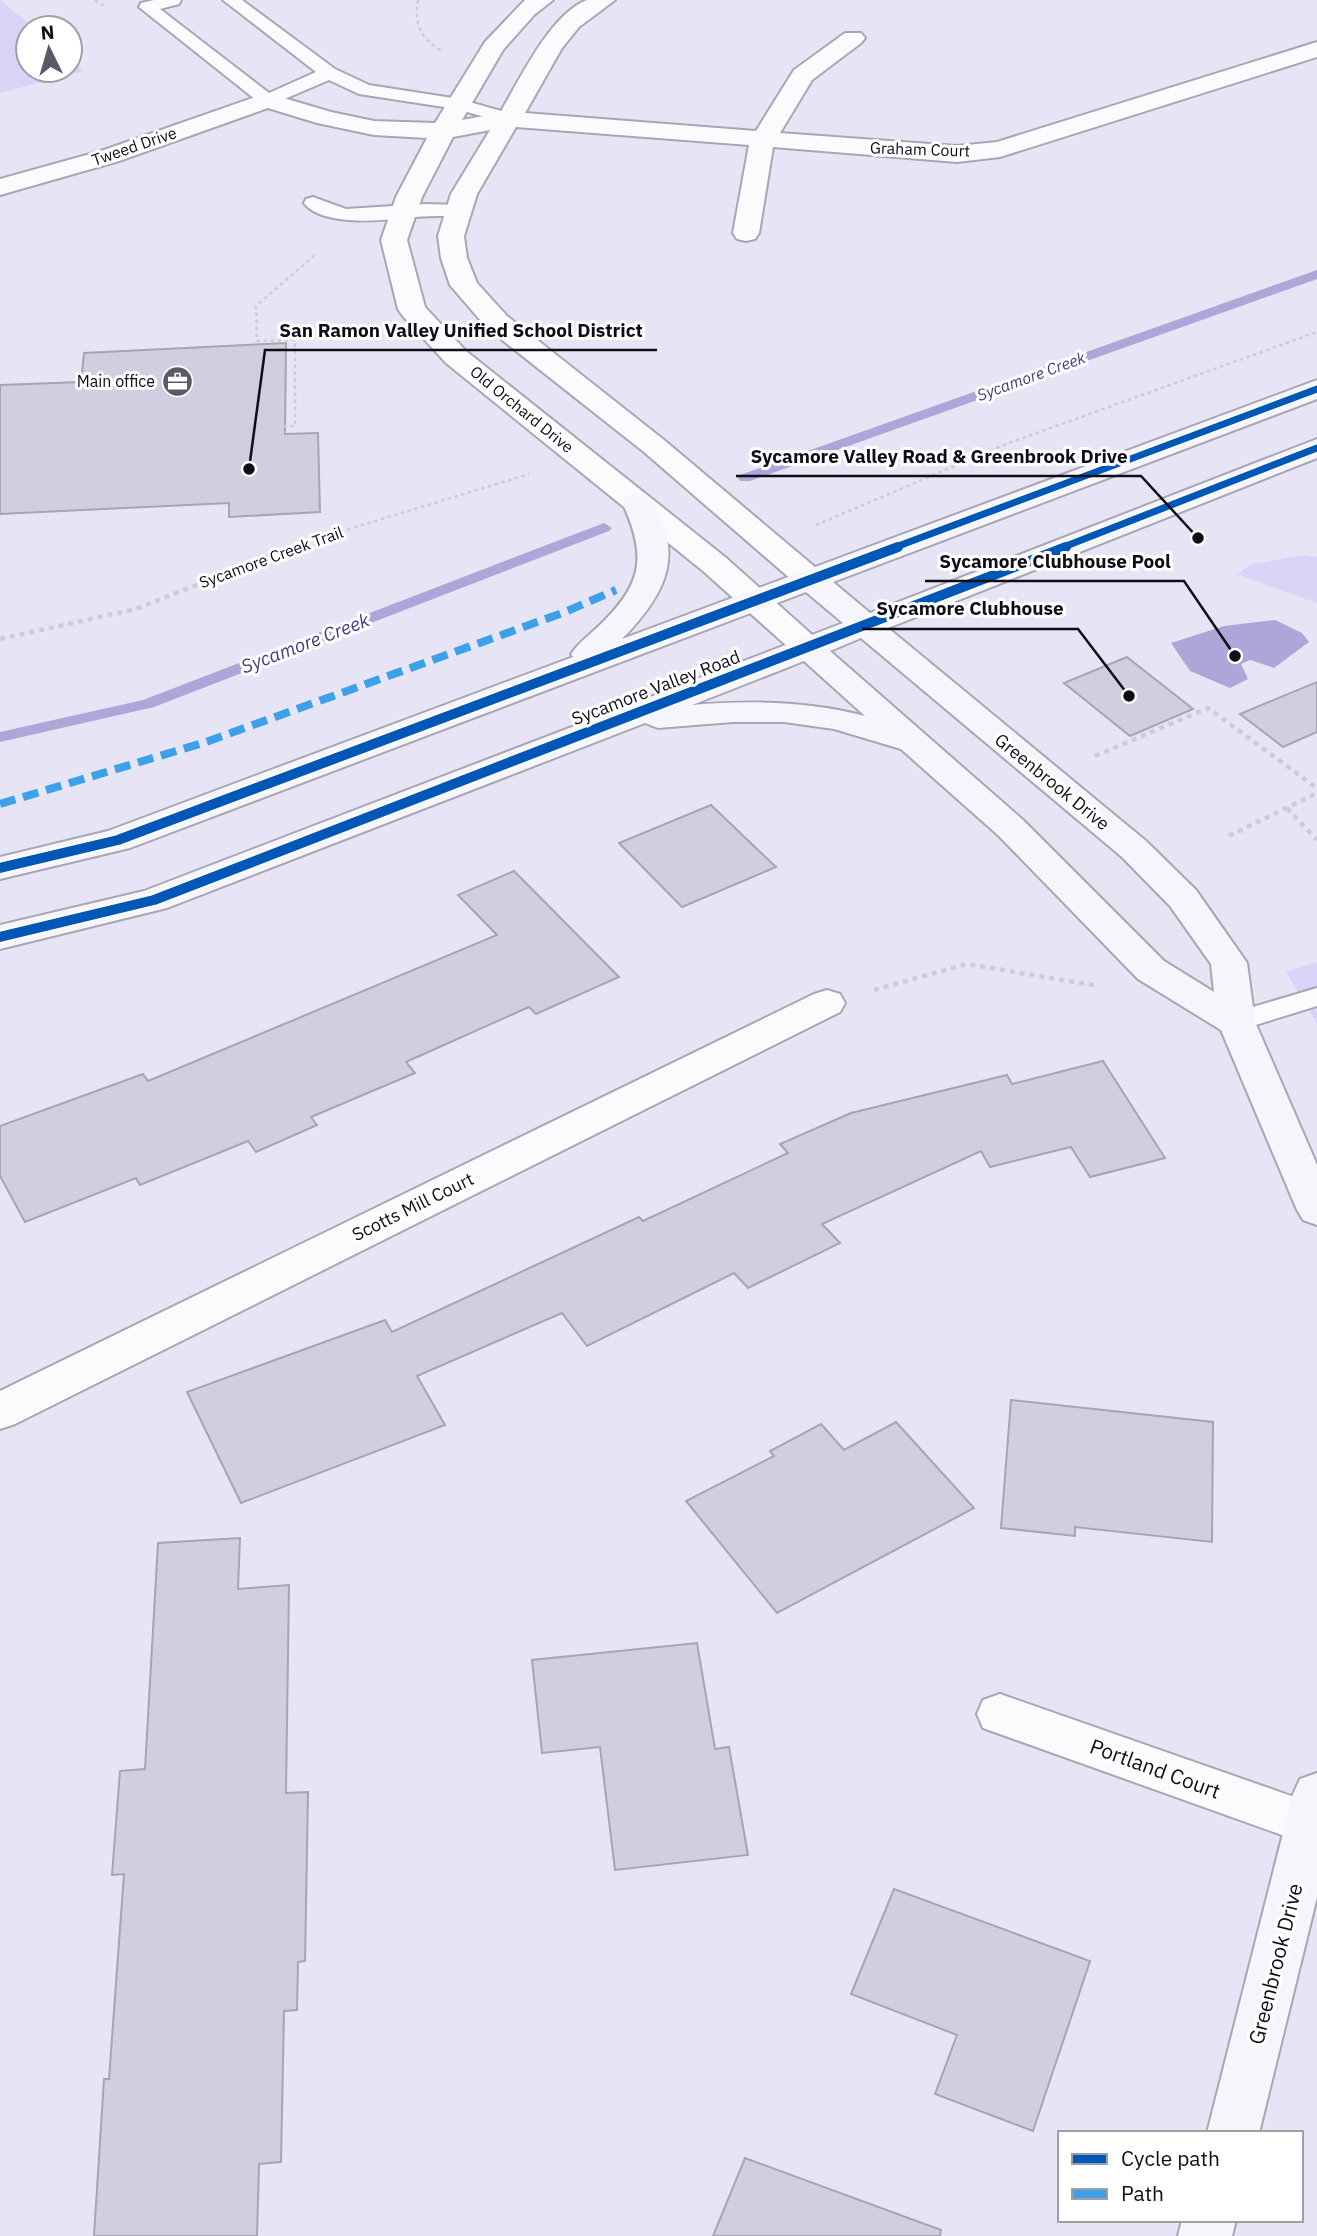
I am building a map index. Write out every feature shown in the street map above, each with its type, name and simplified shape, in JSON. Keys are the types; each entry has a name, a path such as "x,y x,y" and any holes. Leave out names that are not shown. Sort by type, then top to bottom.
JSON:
{"main road":[{"path":"0,868 118,840 1317,389"},
{"name":"Sycamore Valley Road","path":"0,937 154,900 808,649 1317,448"},
{"path":"573,667 628,617 653,571 654,549 637,502"},
{"name":"Greenbrook Drive","path":"811,580 1134,849 1183,898 1229,963 1236,1021 1317,1210"},
{"path":"808,649 1010,828 1151,970 1236,1021"},
{"path":"611,724 685,715 767,713 817,716 858,724 920,747"},
{"name":"Greenbrook Drive","path":"1234,2131 1314,1809"}],"street":[{"name":"Old Orchard Drive","path":"541,0 526,10 486,58 443,131 404,211 394,240 412,309 456,357 637,502 808,649"},
{"path":"603,0 571,22 552,46 464,194 451,236 454,258 464,285 497,322 644,437 811,580"},
{"path":"746,233 762,141 803,75 853,38"},
{"name":"Graham Court","path":"509,120 957,154 1000,149 1317,49"},
{"path":"267,100 326,118 374,128 443,131 509,120"},
{"name":"Tweed Drive","path":"0,187 110,156 267,100"},
{"name":"Scotts Mill Court","path":"0,1412 827,1003"},
{"name":"Portland Court","path":"1000,1714 1314,1809"}],"lane":[{"path":"173,0 147,7 267,100"},
{"path":"230,0 329,73 365,90 459,104 509,120"},
{"name":"Tweed Drive","path":"267,100 329,73"},
{"path":"404,211 459,211"},
{"path":"1236,1021 1317,997"}],"path":[{"path":"95,0 104,6"},
{"path":"418,0 417,26 424,41 439,49 486,58"},
{"path":"241,428 295,426 295,340 257,341 256,306 316,254"},
{"path":"812,527 1006,444 1317,332"},
{"path":"1088,759 1208,708 1317,791 1229,836"},
{"path":"1287,808 1317,840"},
{"path":"827,1003 967,964 1106,988"}],"shaded area":[{"path":"0,0 18,14 14,14 14,84 34,84 0,93"},
{"path":"1304,555 1317,557 1317,603 1237,574 1252,564"},
{"path":"1275,620 1302,633 1309,642 1274,668 1250,660 1241,664 1248,679 1230,688 1190,671 1171,643 1224,626"},
{"path":"1317,962 1317,1024 1286,972"}],"building":[{"path":"286,343 285,434 318,433 320,512 229,517 229,503 0,514 0,385 81,382 84,353"},
{"path":"1127,657 1193,709 1130,736 1064,683"},
{"path":"1317,682 1317,732 1283,747 1240,714"},
{"path":"711,805 776,867 682,907 619,843"},
{"path":"514,871 619,977 536,1014 529,1007 406,1062 415,1073 311,1117 317,1125 256,1152 248,1141 140,1185 136,1178 25,1222 0,1176 0,1126 143,1074 148,1081 497,935 458,895"},
{"path":"1103,1061 1165,1158 1090,1177 1071,1147 990,1167 981,1151 822,1224 840,1243 748,1288 734,1273 587,1346 562,1313 417,1376 445,1425 241,1503 187,1392 385,1320 392,1332 639,1217 643,1221 788,1153 780,1144 851,1113 1007,1075 1012,1084"},
{"path":"1011,1400 1213,1422 1212,1542 1075,1527 1075,1536 1001,1528"},
{"path":"896,1422 974,1508 777,1613 686,1501 774,1456 770,1451 821,1424 844,1450"},
{"path":"240,1538 238,1589 289,1585 286,1793 308,1792 305,1961 298,1962 297,2010 284,2011 281,2162 259,2164 257,2236 94,2236 104,2079 109,2079 124,1874 112,1875 120,1771 145,1769 158,1543"},
{"path":"697,1643 715,1749 729,1747 748,1855 615,1870 600,1747 542,1753 532,1660"},
{"path":"894,1889 1090,1961 1033,2131 935,2094 957,2035 851,1994"},
{"path":"745,2158 941,2230 940,2236 713,2236"}],"waterway":[{"name":"Sycamore Creek","path":"745,478 1317,274"},
{"name":"Sycamore Creek","path":"0,737 148,704 604,528"}],"marked path":[{"path":"0,804 206,742 565,612 616,590"}],"cycle path":[{"path":"0,868 118,840 1317,389"},
{"path":"0,937 154,900 775,661 1317,448"}],"place":[{"name":"Main office","path":"178,381"},
{"name":"San Ramon Valley Unified School District","path":"249,469"},
{"name":"Sycamore Valley Road & Greenbrook Drive","path":"1198,538"},
{"name":"Sycamore Clubhouse Pool","path":"1235,656"},
{"name":"Sycamore Clubhouse","path":"1129,696"}]}
